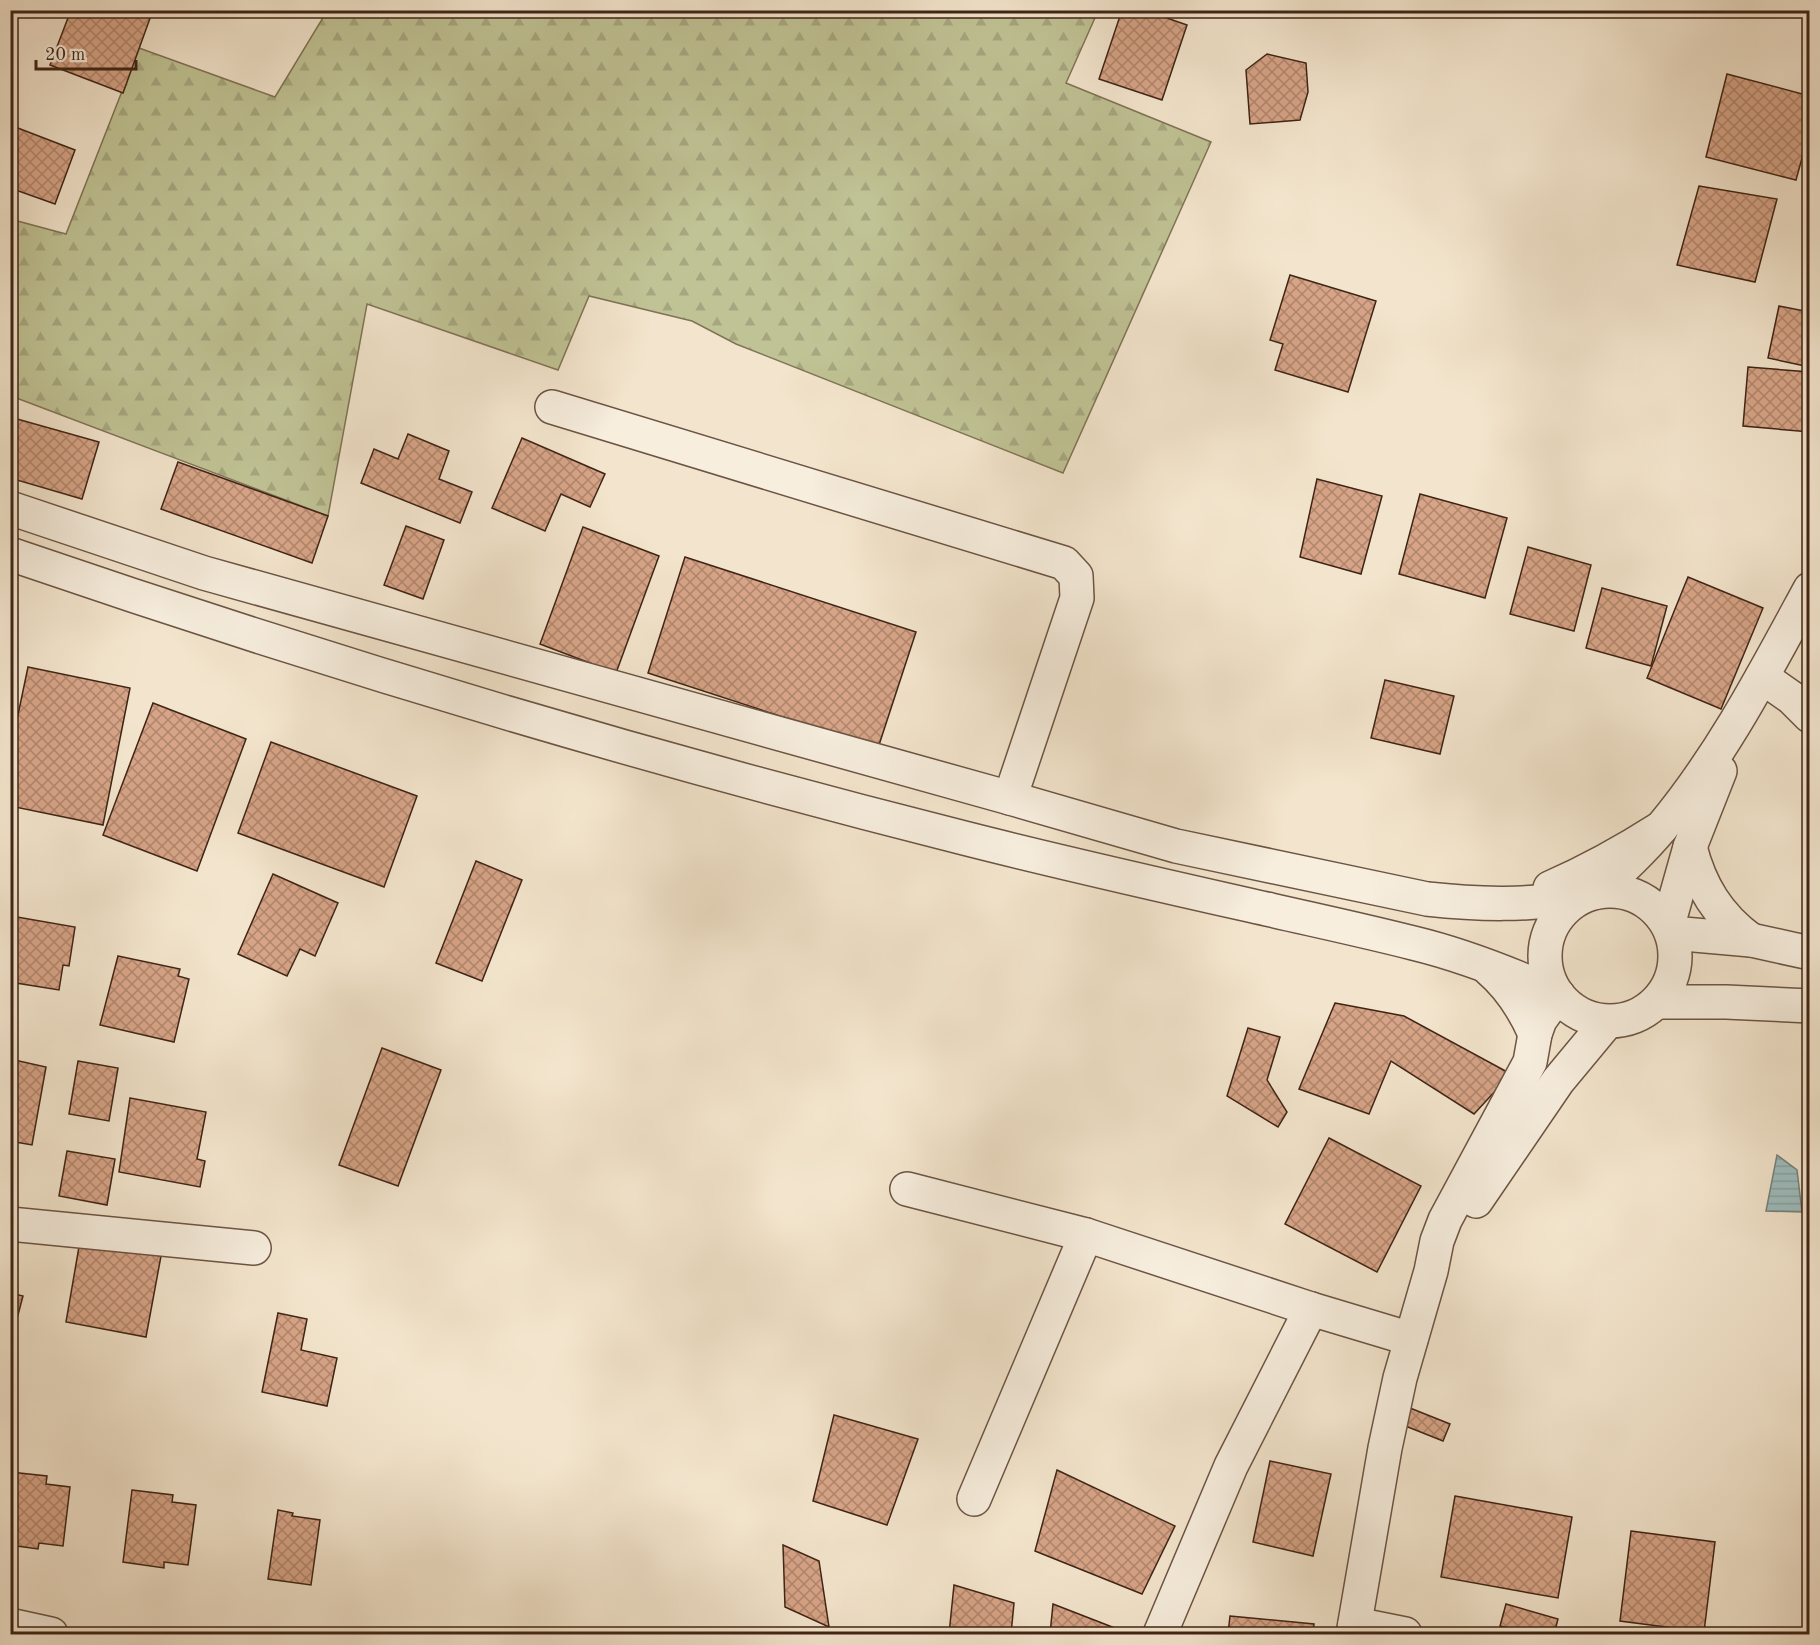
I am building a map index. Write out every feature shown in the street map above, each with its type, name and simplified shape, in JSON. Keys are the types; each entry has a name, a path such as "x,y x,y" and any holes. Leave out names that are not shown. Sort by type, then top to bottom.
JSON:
{"street":[{"path":"552,407 1064,564 1076,576 1077,598 1010,798"},
{"path":"10,508 204,573 1187,848 1427,899 1466,903 1504,905 1543,903 1614,890 1630,893 1659,911 1670,929 1676,951 1675,970 1668,987 1657,1002 1643,1013 1625,1020 1607,1022 1588,1018 1558,995 1522,979 1416,943 1054,861 822,802 592,739 283,645 10,554"},
{"path":"1670,929 1690,847 1746,708 1809,590"},
{"path":"1762,677 1792,698 1809,716"},
{"path":"1558,995 1549,978 1545,960 1547,941 1553,924 1564,909 1588,895 1631,861 1661,828 1708,765 1746,708"},
{"path":"1504,905 1586,872 1661,828"},
{"path":"1690,847 1695,865 1712,901 1736,929 1751,940"},
{"path":"1670,929 1751,940 1809,953"},
{"path":"1483,964 1514,995 1535,1034"},
{"path":"1405,1635 1354,1629 1385,1448 1400,1378 1441,1230 1530,1062 1540,1020 1558,995"},
{"path":"1657,1002 1726,1002 1809,1006"},
{"path":"1431,1270 1558,1081 1607,1022"},
{"path":"907,1189 1086,1235 1311,1309 1412,1339"},
{"path":"10,1224 254,1248"},
{"path":"974,1499 1086,1235"},
{"path":"1160,1635 1231,1466 1311,1309"},
{"path":"10,1625 51,1635"}],"green space":[{"path":"327,11 1098,11 1066,83 1211,142 1063,473 736,344 692,321 589,296 558,370 367,304 328,516 11,396 10,219 66,234 139,48 275,97"}],"water":[{"path":"1777,1155 1797,1170 1802,1212 1766,1211"}],"building":[{"path":"71,10 153,10 123,93 50,65"},
{"path":"1122,10 1144,10 1187,25 1162,100 1099,79"},
{"path":"1267,54 1306,63 1308,92 1300,120 1250,124 1246,70"},
{"path":"1727,74 1810,96 1810,129 1796,180 1706,157"},
{"path":"10,125 75,150 55,204 10,188"},
{"path":"1699,186 1777,199 1755,282 1677,265"},
{"path":"1290,275 1376,301 1348,392 1275,370 1283,344 1270,340"},
{"path":"1779,306 1810,312 1810,367 1768,358"},
{"path":"1748,367 1810,372 1810,432 1743,426"},
{"path":"10,417 99,442 82,499 10,478"},
{"path":"408,434 449,451 439,479 472,492 460,523 361,483 374,449 398,459"},
{"path":"522,438 605,474 590,507 561,494 545,531 492,508"},
{"path":"178,462 328,516 312,563 161,509"},
{"path":"1317,479 1382,496 1361,574 1300,557"},
{"path":"1420,494 1507,518 1485,598 1399,574"},
{"path":"406,526 444,540 423,599 384,585"},
{"path":"583,527 659,556 616,673 540,644"},
{"path":"1528,547 1591,565 1574,631 1510,614"},
{"path":"685,557 916,632 878,748 648,673"},
{"path":"1688,577 1763,608 1721,709 1647,678"},
{"path":"1602,588 1667,606 1651,666 1586,648"},
{"path":"28,667 130,688 103,825 10,806 10,753"},
{"path":"1385,680 1454,696 1440,754 1371,738"},
{"path":"153,703 246,739 197,871 103,835"},
{"path":"271,742 417,796 384,887 238,833"},
{"path":"476,861 522,880 482,981 436,963"},
{"path":"273,874 338,903 315,956 300,949 287,976 238,954"},
{"path":"17,917 75,927 69,966 63,965 59,990 10,982 10,945 12,945"},
{"path":"118,956 180,969 178,976 189,979 174,1042 100,1025"},
{"path":"1335,1003 1404,1016 1511,1074 1474,1114 1391,1061 1369,1114 1299,1089"},
{"path":"1248,1028 1280,1037 1267,1080 1287,1112 1278,1127 1227,1096"},
{"path":"382,1048 441,1070 398,1186 339,1165"},
{"path":"10,1059 46,1067 32,1145 10,1141"},
{"path":"78,1061 118,1068 109,1121 69,1114"},
{"path":"130,1098 206,1112 197,1159 205,1161 200,1187 119,1172"},
{"path":"1329,1138 1421,1186 1377,1272 1285,1224"},
{"path":"67,1151 115,1159 107,1205 59,1196"},
{"path":"80,1241 161,1256 146,1337 66,1322"},
{"path":"10,1293 23,1296 10,1345"},
{"path":"278,1313 307,1319 301,1350 337,1358 327,1406 262,1392"},
{"path":"1410,1408 1450,1424 1443,1441 1403,1425"},
{"path":"834,1415 918,1439 887,1525 813,1501"},
{"path":"1270,1461 1331,1474 1313,1556 1253,1542"},
{"path":"1057,1470 1175,1526 1142,1594 1035,1551"},
{"path":"10,1472 47,1476 46,1484 70,1487 63,1546 39,1543 38,1549 10,1545"},
{"path":"132,1490 173,1495 172,1502 196,1505 188,1565 164,1562 164,1568 123,1562"},
{"path":"1455,1496 1572,1517 1558,1598 1441,1577"},
{"path":"278,1510 293,1513 292,1516 320,1520 311,1585 268,1579"},
{"path":"1631,1531 1715,1542 1704,1632 1620,1621"},
{"path":"783,1545 819,1561 829,1627 785,1607"},
{"path":"954,1585 1014,1603 1011,1634 949,1634"},
{"path":"1053,1604 1125,1632 1124,1634 1050,1634"},
{"path":"1506,1604 1558,1619 1554,1634 1531,1634 1500,1626"},
{"path":"1230,1616 1314,1624 1313,1634 1228,1634"}]}
